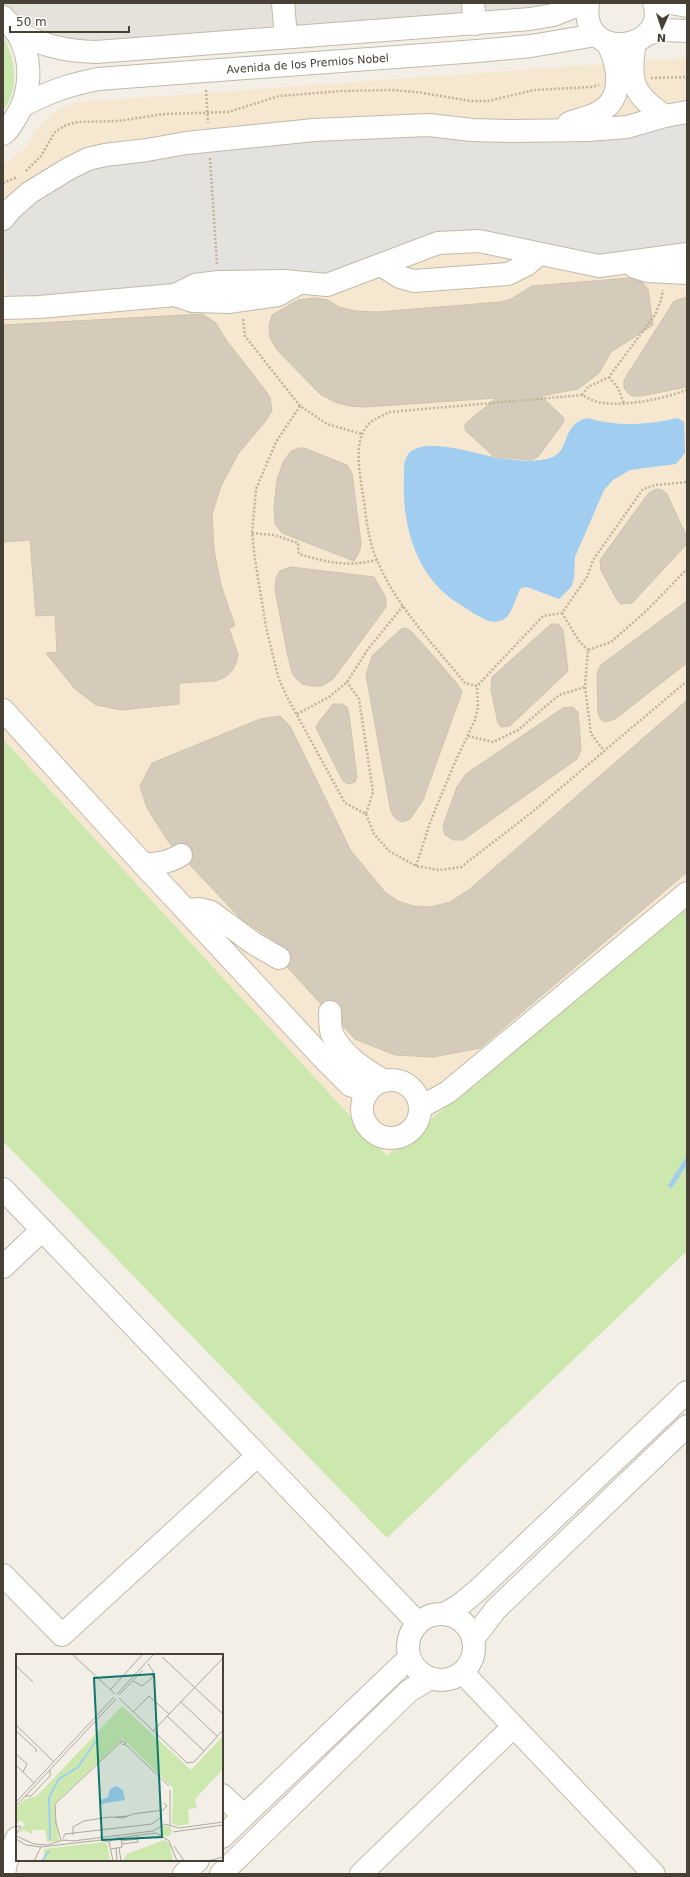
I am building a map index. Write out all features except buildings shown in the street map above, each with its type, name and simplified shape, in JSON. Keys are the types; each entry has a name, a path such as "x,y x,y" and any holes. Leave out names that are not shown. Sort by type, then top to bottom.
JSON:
{"street":[{"path":"283,3 286,37"},
{"path":"9,24 40,44 69,51 96,52 286,37 474,14 530,19 553,15 583,3"},
{"path":"588,3 587,12 589,24 602,39 625,80 636,90 647,104 665,116"},
{"path":"549,131 594,116 604,110 611,102 625,80 641,38 654,22 656,7 654,3"},
{"path":"671,3 687,6"},
{"path":"3,134 8,131 24,105 29,80 26,55 9,24"},
{"path":"641,38 663,30 687,31"},
{"name":"Avenida de los Premios Nobel","path":"24,105 48,92 70,85 98,79 477,51 602,39 620,46 641,38"},
{"path":"3,220 11,209 29,193 68,169 105,154 314,130 430,125 472,130 549,131 626,127 665,116 687,112"},
{"path":"175,295 195,285 245,280 327,285 438,243 480,241 599,266 687,254"},
{"path":"381,265 400,277 414,281 422,281 508,274 526,265 539,254"},
{"path":"622,263 648,271 687,273"},
{"path":"3,308 38,307 175,295 199,302 240,301 278,295 298,283"},
{"path":"3,710 143,864 350,1085 376,1086 395,1080 404,1083 412,1089 418,1097 420,1107 418,1121 410,1132 402,1137 383,1137 368,1127 364,1118 363,1105 376,1086"},
{"path":"143,864 159,864 172,860 181,855"},
{"path":"420,1107 448,1092 687,893"},
{"path":"186,910 200,909 211,912 253,943 279,958"},
{"path":"330,1012 332,1032 344,1051 365,1070 376,1086"},
{"path":"3,1189 418,1623"},
{"path":"3,1266 42,1230"},
{"path":"444,1614 460,1605 478,1590 687,1392"},
{"path":"473,1639 496,1609 687,1426"},
{"path":"3,1575 62,1635 257,1456"},
{"path":"434,1614 444,1614 454,1616 469,1629 473,1639 474,1648 473,1657 469,1666 462,1673 446,1680 429,1678 420,1674 409,1658 408,1639 418,1623 434,1614"},
{"path":"223,1836 409,1658"},
{"path":"462,1673 654,1874"},
{"path":"221,1874 409,1691 429,1678"},
{"path":"361,1874 513,1727"},
{"path":"223,1797 244,1816"},
{"path":"4,1874 6,1862 16,1840"},
{"path":"184,1874 197,1861"}],"path":[{"path":"25,172 41,156 55,132 66,125 78,122 118,121 164,114 228,112 263,100 294,95 391,90 417,92 465,100 488,101 534,90 591,87 625,80 687,77"},
{"path":"206,90 218,282"},
{"path":"3,183 19,176"},
{"path":"582,395 588,387 609,377 655,315 661,300 663,288"},
{"path":"240,301 245,336 300,406 327,424 362,434"},
{"path":"609,377 618,388 624,404"},
{"path":"477,686 465,683 403,606 388,584 377,560 370,541 360,475 359,445 362,434 370,423 390,412 508,400 582,395 600,403 624,404 668,397 687,390"},
{"path":"300,406 276,442 256,489 252,533 266,627 278,676 286,695 345,803 366,814 374,834 389,852 416,866 439,870 461,867 532,813 687,682"},
{"path":"416,866 431,820 455,762 475,720 478,707 477,686 543,616 562,613 587,577 593,560 643,489 669,483 687,482"},
{"path":"252,533 274,535 298,543 300,554 335,564 357,565 377,560"},
{"path":"588,650 611,642 646,611 687,569"},
{"path":"297,714 329,697 347,682 368,649 403,606"},
{"path":"562,613 579,641 588,650 585,687 591,734 604,752"},
{"path":"347,682 359,699 374,792 366,814"},
{"path":"468,736 493,742 518,730 559,695 585,687"}],"shaded area":[{"path":"3,3 583,3 96,52 3,17"},
{"path":"277,3 449,3 278,15"},
{"path":"687,58 687,905 387,1156 3,739 3,165 26,147 36,130 60,108 79,102"},
{"path":"687,117 687,246 598,259 478,235 326,276 10,303 7,295 3,250 4,228 15,212 88,164 210,146"}],"green space":[{"path":"3,36 11,55 14,83 12,93 3,111"},
{"path":"3,739 387,1156 687,905 687,1251 387,1538 3,1141"}],"water":[{"path":"587,418 610,423 632,424 678,418 684,422 685,453 676,464 630,470 613,480 604,490 575,557 574,579 571,587 559,599 527,587 521,588 510,613 507,617 500,621 496,622 488,620 473,613 441,590 431,579 416,552 407,523 405,508 404,464 406,458 410,452 418,448 440,446 505,459 524,461 544,460 557,455 564,445 573,426 579,421"}],"waterway":[{"path":"671,1185 687,1160"}]}
